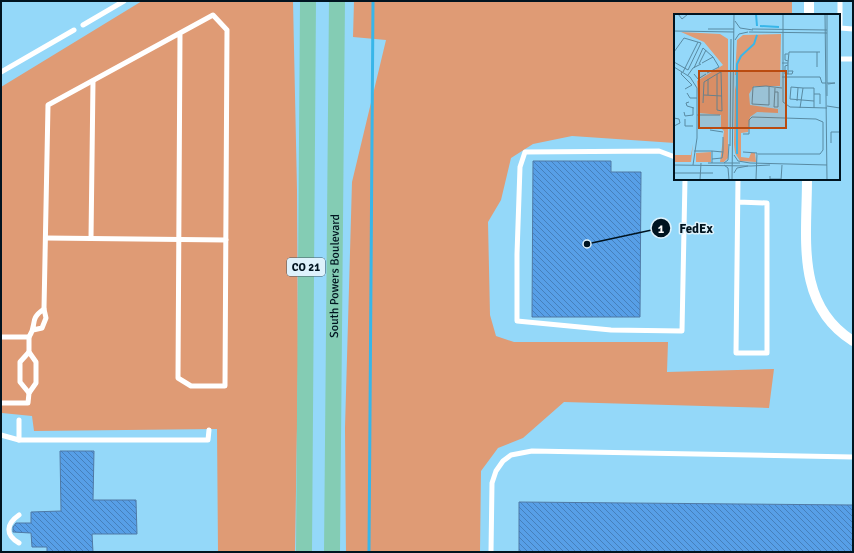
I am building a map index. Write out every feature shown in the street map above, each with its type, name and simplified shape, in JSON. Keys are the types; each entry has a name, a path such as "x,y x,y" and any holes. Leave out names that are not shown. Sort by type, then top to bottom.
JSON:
{"highway":[{"name":"CO 21","path":"304,552 308,1"},
{"name":"South Powers Boulevard","path":"332,552 337,1"}],"street":[{"path":"809,1 809,14"},
{"path":"807,180 807,258 810,285 823,313 844,336 853,341"}],"lane":[{"path":"84,25 124,1"},
{"path":"840,1 840,28 853,29"},
{"path":"33,330 42,328 46,318 44,309 48,105 93,81 180,33 213,15 227,30 225,386 191,386 178,378 180,33"},
{"path":"1,72 74,30"},
{"path":"840,59 853,59"},
{"path":"91,238 93,81"},
{"path":"674,158 659,151 525,152 520,167 517,254 517,321 610,330 682,331 685,180"},
{"path":"738,180 736,353 767,353 767,203 738,202"},
{"path":"46,238 226,240"},
{"path":"1,403 28,403 29,392 36,383 36,362 29,352 29,337 33,330 33,323 36,314 44,309"},
{"path":"1,337 29,337"},
{"path":"29,352 20,362 20,382 29,392"},
{"path":"19,420 19,440"},
{"path":"1,435 19,440 208,440 209,430"},
{"path":"491,552 492,483 496,471 503,461 511,455 520,452 853,457"},
{"path":"19,515 12,520 8,527 10,535 19,543"}],"shaded area":[{"path":"142,1 293,1 297,190 298,366 295,552 218,552 217,429 34,431 32,416 2,413 1,411 1,87"},
{"path":"354,1 792,1 792,14 674,14 674,143 572,136 533,144 511,158 501,200 488,222 490,315 496,336 514,342 668,342 667,372 774,369 769,408 564,402 523,438 498,448 481,471 480,552 346,552 345,428 352,182 386,40 353,37"}],"building":[{"path":"533,161 611,161 611,172 641,172 640,317 532,317"},
{"path":"60,451 94,451 93,500 136,500 137,534 92,534 93,552 47,552 47,547 32,547 31,533 13,532 13,527 16,523 31,523 31,512 61,511"},
{"path":"519,502 853,505 853,552 519,552"}],"waterway":[{"path":"369,552 373,1"}],"place":[{"name":"FedEx","path":"587,244"}]}
